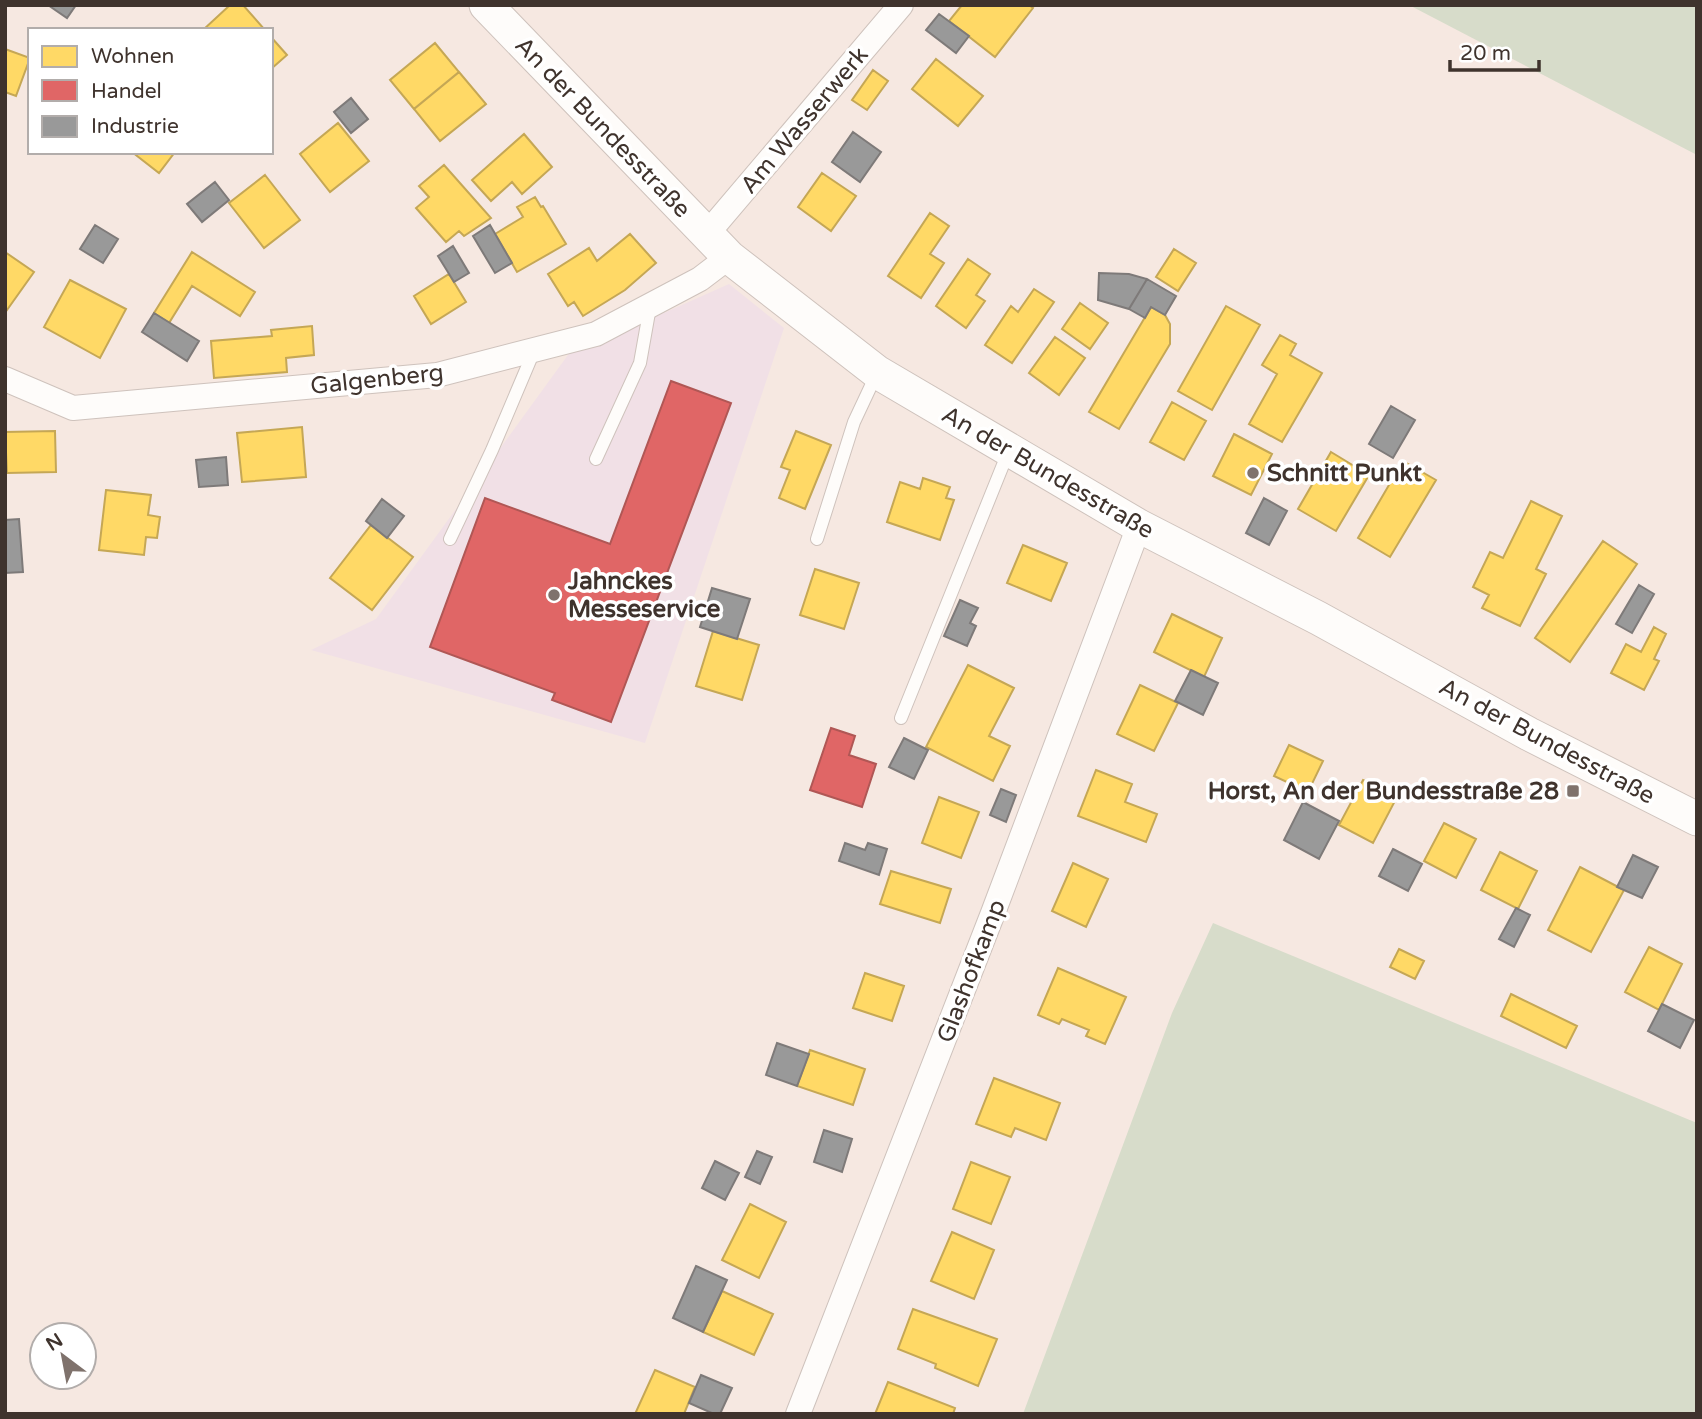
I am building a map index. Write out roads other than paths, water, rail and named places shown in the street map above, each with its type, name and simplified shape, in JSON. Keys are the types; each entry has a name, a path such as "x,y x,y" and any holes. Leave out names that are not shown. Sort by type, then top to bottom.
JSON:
{"main road":[{"name":"An der Bundesstraße","path":"486,5 718,246 877,372 1139,527 1318,618 1529,734 1697,819"}],"street":[{"name":"Am Wasserwerk","path":"718,246 901,5"},
{"name":"Galgenberg","path":"5,379 73,408 437,375 596,334 700,279 718,246"},
{"name":"Glashofkamp","path":"799,1414 1139,527"}],"lane":[{"path":"596,459 640,363 650,306"},
{"path":"450,539 492,450 534,350"},
{"path":"817,539 854,422 877,372"},
{"path":"901,718 1009,449"}],"place":[{"name":"Schnitt Punkt","path":"1253,473"},
{"name":"Jahnckes Messeservice","path":"554,595"},
{"name":"Horst, An der Bundesstraße 28","path":"1573,791"}]}
